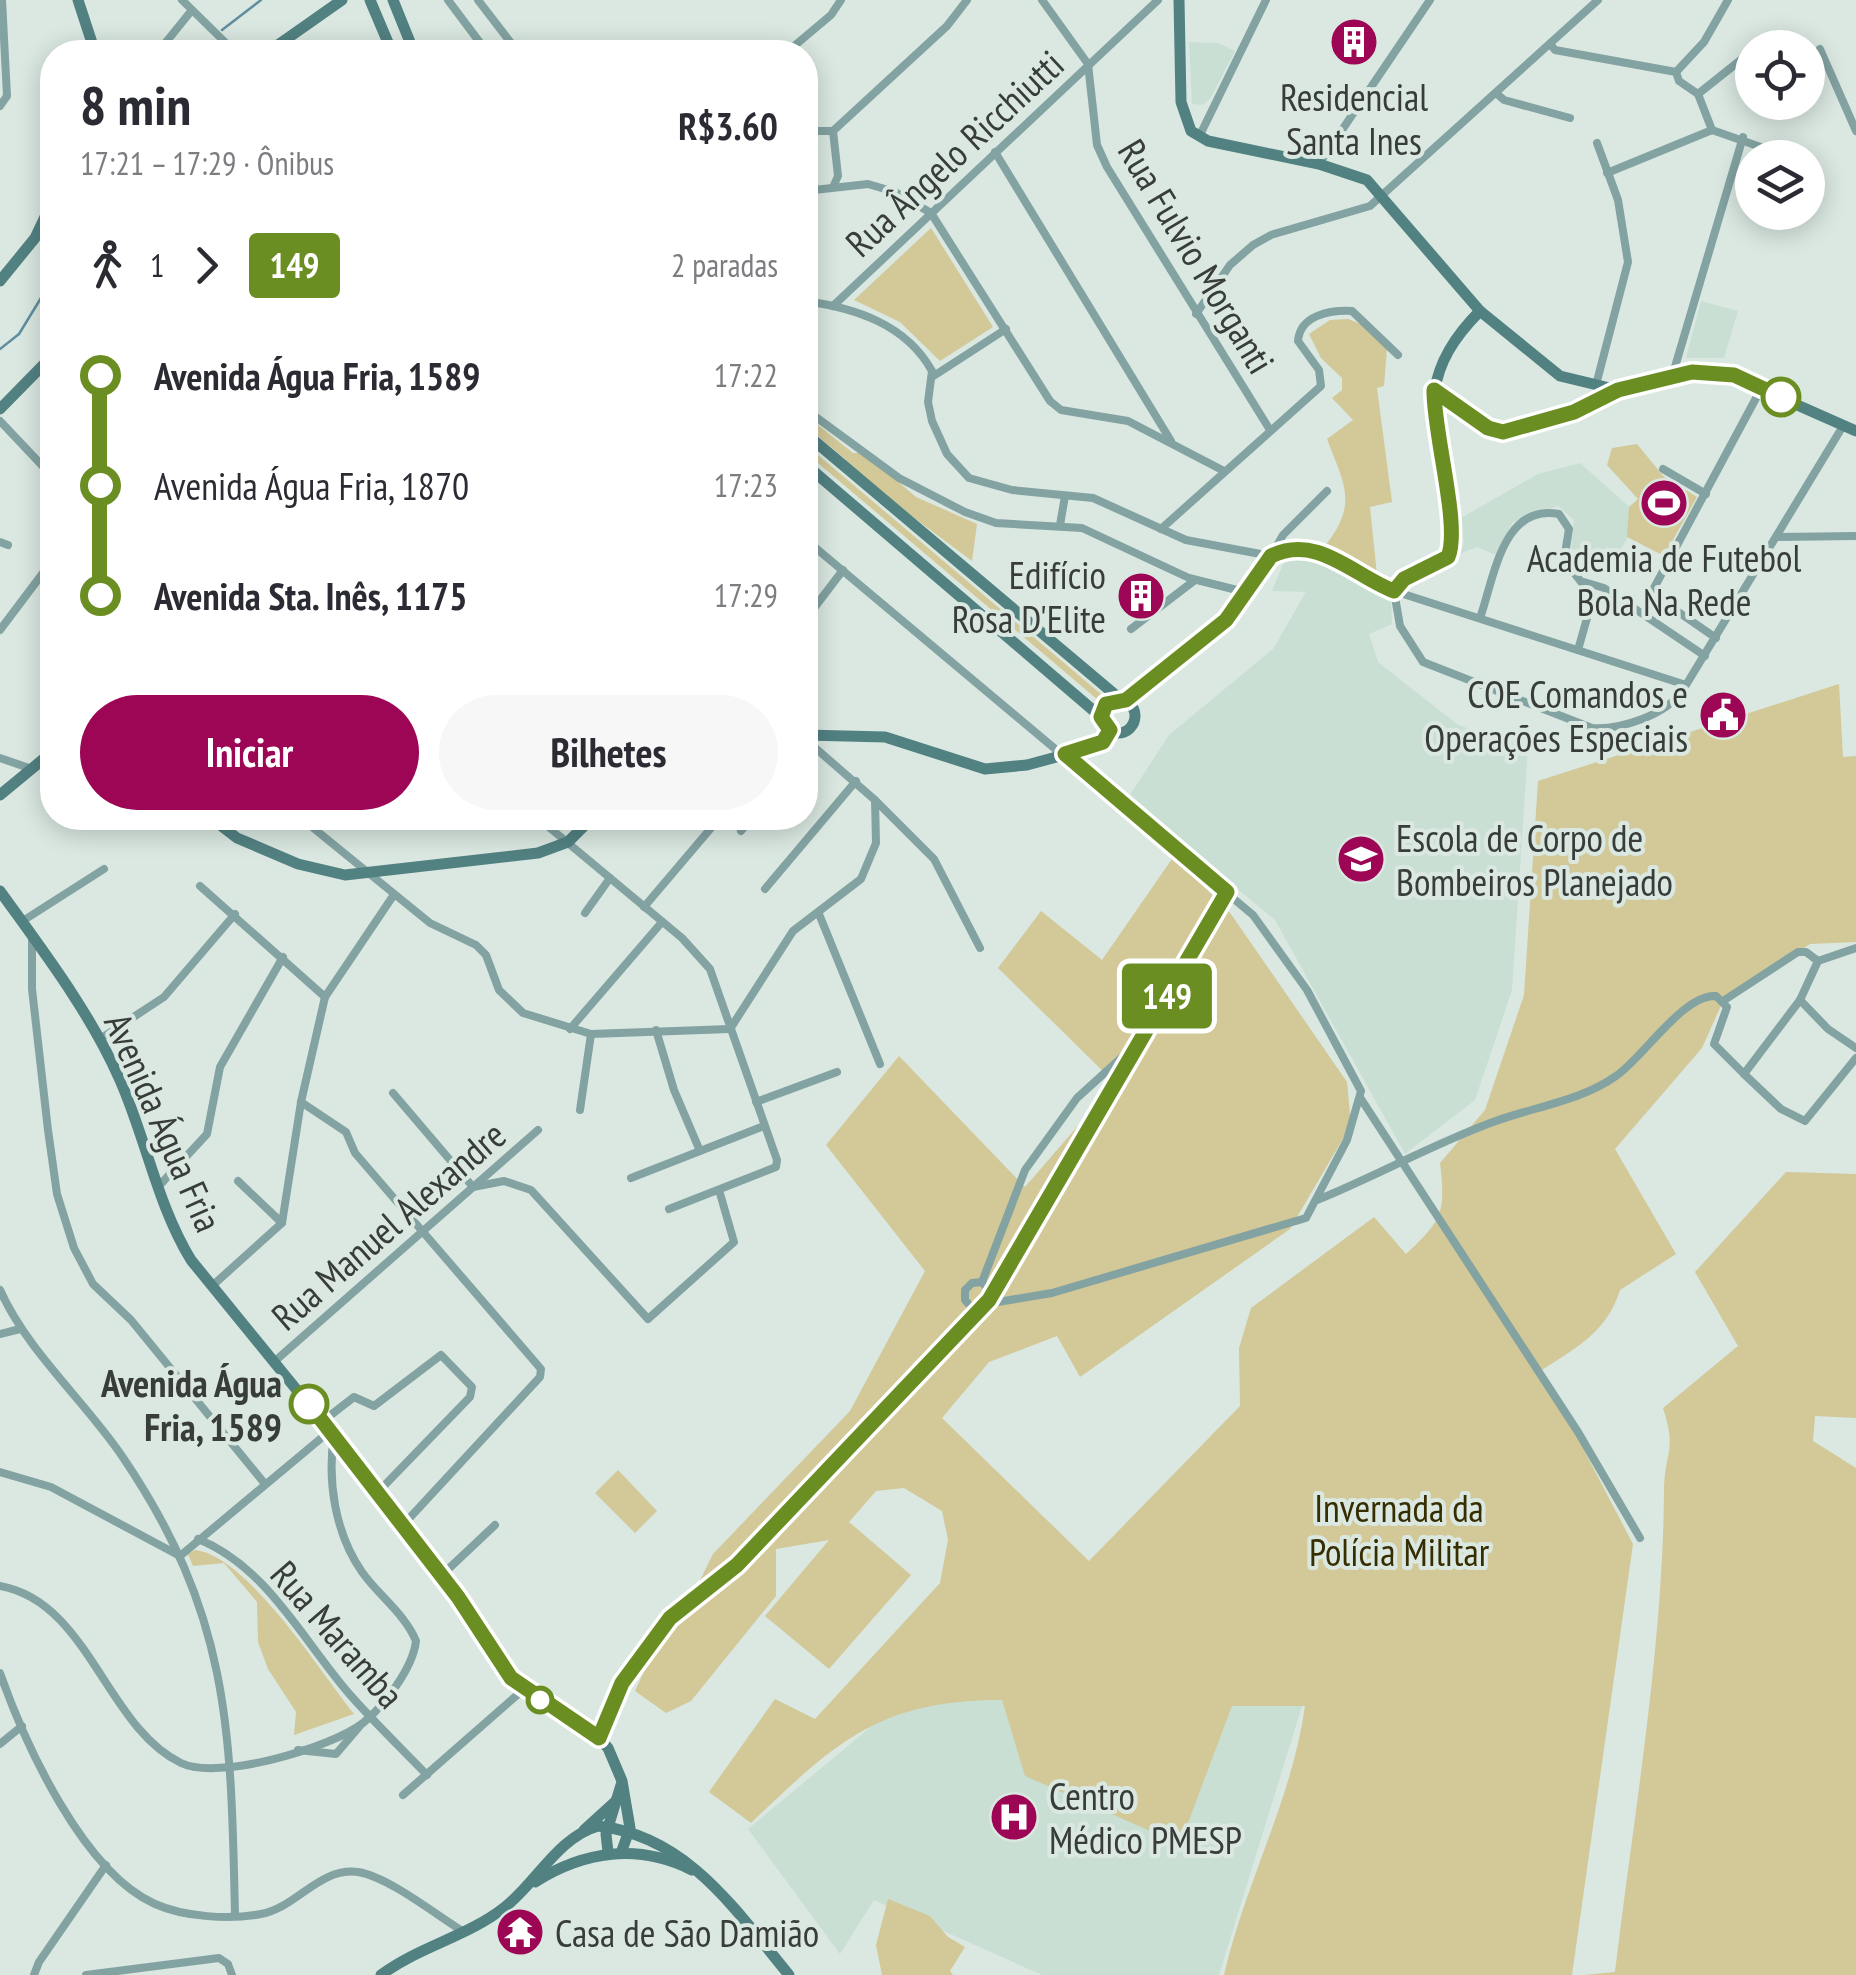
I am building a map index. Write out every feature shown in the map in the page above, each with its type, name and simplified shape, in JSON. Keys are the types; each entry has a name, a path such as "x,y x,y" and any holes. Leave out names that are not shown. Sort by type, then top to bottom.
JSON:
{"main road":[{"path":"78,0 91,40"},
{"path":"285,40 342,0"},
{"path":"370,0 387,40"},
{"path":"393,0 409,40"},
{"path":"1179,0 1181,102 1185,118 1199,137 1319,164 1368,180 1480,311 1546,367 1596,388 1618,390 1708,370 1762,387 1850,428"},
{"path":"0,281 40,227"},
{"path":"1101,717 1106,704 1123,699 1226,620 1250,593 1271,556 1296,550 1321,553 1394,591 1404,579 1448,557 1452,544 1434,423 1434,390 1446,349 1480,311"},
{"path":"0,409 40,368"},
{"path":"818,444 1123,699 1135,712 1132,726 1119,733 1110,730 1101,717 818,475"},
{"path":"818,741 884,737 986,769 1027,765 1101,744 1110,730"},
{"path":"0,795 40,762"},
{"path":"227,830 298,864 345,876 538,853 568,842 580,830"},
{"name":"Avenida Água Fria","path":"0,893 100,1039 136,1118 182,1244 404,1524 498,1662 524,1689 599,1738 613,1755 622,1780 630,1834"},
{"path":"614,1853 607,1828 622,1780"},
{"path":"381,1975 408,1957 490,1918 529,1886 617,1800"},
{"path":"583,1832 607,1828 674,1851 701,1874 789,1975"},
{"path":"614,1853 630,1834"},
{"path":"529,1886 568,1863 614,1853 682,1864 701,1874"}],"street":[{"path":"0,106 7,96 2,0"},
{"path":"182,0 223,40"},
{"path":"316,0 326,11"},
{"path":"448,0 478,40"},
{"path":"478,0 509,40"},
{"path":"803,40 842,0"},
{"path":"818,131 833,131 947,26 967,0"},
{"name":"Rua Fulvio Morganti","path":"1042,0 1088,64 1102,156 1270,430"},
{"name":"Rua Ângelo Ricchiutti","path":"833,306 1158,0"},
{"path":"1199,137 1266,0"},
{"path":"1319,164 1430,0"},
{"path":"1196,314 1230,265 1253,244 1297,226 1362,210 1383,195 1598,0"},
{"path":"1676,72 1704,42 1728,0"},
{"path":"168,40 192,10"},
{"path":"1550,44 1555,50 1676,72"},
{"path":"1825,60 1856,131"},
{"path":"1698,94 1735,65"},
{"path":"1676,72 1678,81 1698,94 1712,130"},
{"path":"1496,93 1504,100 1570,118"},
{"path":"1607,173 1712,130 1748,140"},
{"path":"833,131 838,176 833,186"},
{"path":"1672,378 1743,138"},
{"path":"1596,388 1628,262 1618,200 1597,144"},
{"path":"995,152 1172,441"},
{"path":"818,189 884,189 930,213 1050,400 1061,410 1128,421 1224,471"},
{"path":"818,303 859,312 898,331 920,352 932,377 928,402 932,421 956,467 984,485 1114,504 1161,529 1210,546 1271,556 1283,535 1327,491"},
{"path":"1161,529 1321,386 1319,370 1298,341 1302,326 1309,320 1352,312 1398,355"},
{"path":"932,377 1006,330"},
{"path":"1716,638 1658,598 1654,588 1762,387"},
{"path":"1434,390 1488,428 1503,432 1574,412 1618,390"},
{"path":"818,418 900,478 938,500 996,523 1082,528 1194,580 1250,593"},
{"path":"0,421 40,463"},
{"path":"1684,688 1394,591 1400,626 1422,662 1592,728 1618,726 1663,708 1684,688 1850,428"},
{"path":"1664,469 1706,494"},
{"path":"1060,526 1066,496"},
{"path":"1480,618 1510,533 1528,517 1552,512 1564,516 1569,529 1564,560 1594,597 1578,650"},
{"path":"1778,538 1856,536"},
{"path":"818,550 1119,798 1227,892 1280,948 1358,1080 1361,1099 1401,1165 1578,1432 1640,1538"},
{"path":"818,603 843,570"},
{"path":"0,630 40,577"},
{"path":"1131,629 1194,580"},
{"path":"1584,582 1604,588 1705,656"},
{"path":"818,751 856,781 934,859 980,948"},
{"path":"0,758 32,768"},
{"path":"818,826 856,781"},
{"path":"730,1029 787,938 861,878 872,860 875,800"},
{"path":"315,830 430,923 482,950 498,990 513,1006 591,1034 730,1029"},
{"path":"553,830 662,922 710,969 764,1126 776,1167 669,1209"},
{"path":"644,907 708,830"},
{"path":"765,888 814,830"},
{"path":"21,922 104,870"},
{"path":"584,912 610,878"},
{"path":"200,886 325,997"},
{"path":"599,1738 622,1683 670,1618 737,1565 984,1306 1034,1230 1227,892"},
{"path":"212,1286 282,1223 301,1102 325,997 394,896"},
{"path":"100,1039 164,997 235,914"},
{"path":"819,914 880,1064"},
{"path":"570,1028 662,922"},
{"path":"32,937 32,989 48,1130 57,1194 74,1248 93,1284 125,1314 265,1484"},
{"path":"1744,1074 1800,1000 1818,961 1856,948"},
{"path":"1723,1001 1798,952 1806,952 1818,961"},
{"path":"158,1187 206,1134 220,1067 283,957"},
{"path":"1317,1200 1490,1122 1572,1096 1616,1076 1699,999 1716,996 1723,1001 1726,1015 1714,1044 1781,1110 1806,1122 1856,1058"},
{"path":"1800,1000 1828,1029 1856,1048"},
{"path":"656,1030 674,1090 700,1151"},
{"path":"580,1110 591,1034"},
{"path":"982,1282 1025,1170 1077,1098 1143,1038"},
{"path":"756,1102 837,1072"},
{"path":"392,1092 473,1187 504,1181 531,1190 644,1316 655,1316 731,1246 735,1237 718,1190"},
{"path":"982,1282 972,1282 964,1295 967,1304 984,1306 1052,1293 1306,1218 1361,1099"},
{"path":"301,1102 346,1132 355,1153 542,1372 404,1524"},
{"path":"631,1178 764,1126"},
{"name":"Rua Manuel Alexandre","path":"275,1361 538,1130"},
{"path":"238,1181 282,1223"},
{"path":"982,1282 990,1295"},
{"path":"0,1290 20,1329 99,1422 180,1556 218,1662 231,1769 236,1915"},
{"path":"0,1334 20,1329"},
{"path":"180,1556 330,1429 354,1398 374,1406 438,1356 447,1357 473,1393 379,1491"},
{"path":"298,1750 336,1754 371,1716 412,1656 416,1641 362,1572 340,1524 332,1478 330,1429"},
{"path":"0,1472 51,1487 180,1556"},
{"path":"442,1575 495,1525"},
{"name":"Rua Maramba","path":"198,1539 247,1570 371,1716 427,1775"},
{"path":"0,1586 24,1591 50,1610 151,1742 197,1769 231,1769 298,1750 359,1726"},
{"path":"0,1673 49,1782 106,1864 154,1904 194,1914 236,1915 276,1910 319,1881 357,1872 374,1878 464,1932"},
{"path":"403,1795 524,1689"},
{"path":"0,1744 22,1726"},
{"path":"34,1975 38,1962 106,1864"},
{"path":"86,1975 219,1958 228,1964 232,1975"}],"shaded area":[{"path":"1189,42 1218,43 1235,51 1210,99 1202,105 1192,104"},
{"path":"1701,301 1738,311 1724,358 1686,358"},
{"path":"1580,463 1633,510 1630,533 1611,568 1571,548 1574,520 1558,506 1513,522 1496,555 1477,547 1461,553 1464,542 1459,519 1538,474"},
{"name":"Escola de Corpo de Bombeiros Planejado","path":"1286,557 1304,557 1345,570 1391,599 1392,624 1369,634 1378,662 1458,725 1528,747 1512,990 1475,1100 1405,1154 1275,920 1128,798 1169,735 1273,649 1306,592 1272,591"},
{"name":"Centro Médico PMESP","path":"1213,1668 1311,1677 1219,1975 1042,1975 874,1900 840,1954 748,1829 897,1705 1034,1693"}],"green space":[{"path":"931,228 993,327 940,361 900,322 854,300"},
{"path":"1348,319 1363,325 1387,348 1384,386 1377,388 1392,502 1370,507 1377,575 1349,555 1325,546 1345,506 1343,482 1327,439 1353,420 1332,398 1342,390 1342,378 1321,358 1309,334 1330,320"},
{"path":"818,425 853,453 864,453 916,497 977,524 972,561 850,470 845,459 818,436"},
{"name":"Academia de Futebol Bola Na Rede","path":"1637,444 1664,477 1697,497 1664,556 1627,537 1629,507 1638,499 1607,465 1612,448"},
{"path":"818,455 1102,695 1098,700 818,463"},
{"name":"Invernada da Polícia Militar","path":"1839,684 1843,757 1856,756 1856,942 1810,944 1725,997 1702,1048 1615,1149 1676,1254 1620,1290 1599,1328 1542,1370 1633,1544 1572,1975 1224,1975 1290,1775 1305,1706 1232,1706 1180,1844 1025,1776 1002,1700 923,1708 862,1731 835,1748 751,1823 709,1792 775,1699 815,1719 940,1583 948,1540 942,1511 904,1488 876,1491 849,1522 911,1575 829,1669 765,1616 829,1540 776,1549 776,1596 691,1701 666,1713 635,1691 651,1656 685,1611 713,1554 850,1411 925,1271 826,1145 899,1056 1025,1187 1115,1083 998,968 1041,911 1102,960 1174,856 1231,914 1347,1082 1351,1125 1290,1229 1080,1377 1057,1336 989,1362 942,1418 1089,1561 1240,1406 1239,1348 1251,1308 1374,1217 1406,1254 1434,1224 1441,1205 1440,1163 1485,1110 1524,995 1538,781"},
{"path":"1786,1172 1856,1174 1856,1418 1815,1416 1813,1441 1856,1468 1856,1975 1584,1975 1615,1972 1659,1610 1670,1442 1663,1408 1738,1346 1695,1272"},
{"path":"618,1470 657,1511 635,1533 595,1493"},
{"path":"195,1550 216,1557 238,1572 260,1594 354,1714 294,1735 296,1712 268,1669 258,1642 257,1602 224,1563 193,1566 188,1554"},
{"path":"888,1899 930,1916 948,1937 965,1947 950,1971 953,1975 882,1975 876,1945"}],"waterway":[{"path":"222,30 261,0"},
{"path":"0,349 19,334 40,300"}],"bus line":[{"name":"149","path":"309,1404 458,1597 511,1678 599,1738 622,1683 670,1618 737,1565 989,1300 1034,1230 1227,892 1065,754 1103,742 1110,730 1101,717 1103,707 1114,699 1126,700 1226,620 1250,593 1271,556 1281,551 1321,553 1394,591 1404,579 1448,557 1452,533 1434,423 1434,390 1496,432 1513,431 1574,412 1618,390 1708,370 1734,375 1781,397"}],"place":[{"name":"Residencial Santa Ines","path":"1354,42"},
{"name":"Academia de Futebol Bola Na Rede","path":"1664,503"},
{"name":"Edifício Rosa D'Elite","path":"1141,596"},
{"name":"COE Comandos e Operações Especiais","path":"1723,715"},
{"name":"Escola de Corpo de Bombeiros Planejado","path":"1361,859"},
{"name":"Avenida Água Fria, 1589","path":"309,1404"},
{"name":"Centro Médico PMESP","path":"1014,1817"},
{"name":"Casa de São Damião","path":"520,1932"}]}
